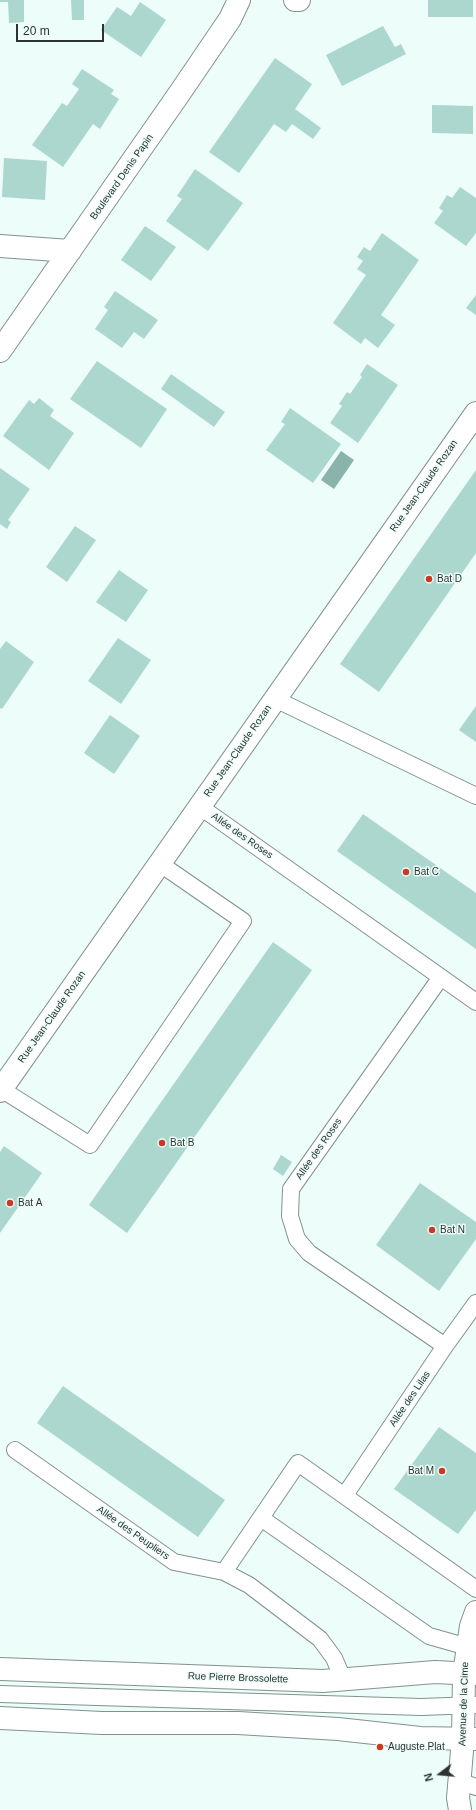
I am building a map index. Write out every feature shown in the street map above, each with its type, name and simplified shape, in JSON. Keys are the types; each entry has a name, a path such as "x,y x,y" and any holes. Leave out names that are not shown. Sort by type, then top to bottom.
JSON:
{"street":[{"name":"Boulevard Denis Papin","path":"0,351 226,25 239,0"},
{"path":"0,246 70,251"},
{"name":"Rue Jean-Claude Rozan","path":"1,1090 476,413"},
{"name":"Avenue de la Cime","path":"462,1797 470,1739 470,1674 468,1647 476,1612"},
{"name":"Rue Pierre Brossolette","path":"0,1669 293,1680 343,1679 435,1672 470,1674"},
{"path":"0,1718 102,1723 238,1723 420,1738 470,1739"}],"lane":[{"path":"275,699 476,796"},
{"name":"Allée des Roses","path":"200,806 476,1002"},
{"path":"1,1090 90,1145 243,921 159,863"},
{"name":"Allée des Roses","path":"441,977 291,1189 290,1216 297,1239 309,1253 445,1346"},
{"name":"Allée des Lilas","path":"345,1495 445,1346 476,1303"},
{"name":"Allée des Peupliers","path":"15,1450 174,1562 224,1572 249,1585 320,1639 334,1658 343,1679"},
{"path":"224,1572 298,1463 476,1589"},
{"path":"261,1518 429,1636 468,1647"},
{"path":"0,1694 421,1707 470,1706"}],"shaded area":[{"path":"341,451 354,460 334,489 321,480"}],"building":[{"path":"0,0 24,0 24,22 9,23 8,2 0,2"},
{"path":"71,0 84,0 84,20 72,20"},
{"path":"428,0 473,0 473,17 428,17"},
{"path":"140,2 166,20 141,57 101,30 117,7 131,16"},
{"path":"383,26 395,47 401,44 406,54 342,86 326,55"},
{"path":"275,58 312,84 295,109 321,128 313,139 292,124 286,132 274,124 239,173 209,152"},
{"path":"82,69 114,90 111,94 119,99 100,129 93,124 63,167 32,145 62,103 67,106 79,89 72,84"},
{"path":"432,105 473,106 473,134 432,133"},
{"path":"4,158 47,161 45,200 2,197"},
{"path":"195,169 243,203 208,251 166,221 182,199 177,196"},
{"path":"460,187 476,198 476,233 466,246 434,223 443,211 439,208 447,195 452,198"},
{"path":"145,226 176,247 151,281 121,260"},
{"path":"382,233 419,260 381,315 395,325 378,348 365,338 361,344 333,323 366,275 357,269 363,261 357,257 364,247 370,251"},
{"path":"115,291 158,320 144,339 134,332 122,348 95,329 108,310 104,307"},
{"path":"476,295 476,315 466,308"},
{"path":"97,361 167,409 141,448 70,399"},
{"path":"367,364 398,385 358,443 330,423 342,406 339,404 347,392 350,394 362,377 360,375"},
{"path":"171,374 225,412 214,427 161,389"},
{"path":"39,398 54,410 50,416 74,433 49,470 3,436 29,400 34,404"},
{"path":"290,408 341,444 313,483 266,450 285,424 281,422"},
{"path":"0,468 30,489 8,520 11,522 7,529 0,524"},
{"name":"Bat D","path":"476,470 476,553 379,692 340,664"},
{"path":"75,526 96,540 67,582 46,567"},
{"path":"119,570 148,590 126,622 96,602"},
{"path":"118,638 151,660 121,704 88,681"},
{"path":"6,641 34,662 2,709 0,708 0,649"},
{"path":"476,706 476,742 459,730"},
{"path":"110,715 140,736 114,774 84,753"},
{"name":"Bat C","path":"363,814 476,893 476,949 337,851"},
{"name":"Bat B","path":"273,942 312,970 127,1233 89,1205"},
{"name":"Bat A","path":"4,1146 42,1173 0,1233 0,1152"},
{"path":"281,1155 292,1162 283,1176 273,1169"},
{"name":"Bat N","path":"420,1183 476,1222 476,1239 439,1291 376,1245"},
{"path":"63,1386 225,1500 198,1537 37,1423"},
{"name":"Bat M","path":"439,1427 476,1453 476,1510 458,1534 394,1489"}],"place":[{"name":"Bat D","path":"429,579"},
{"name":"Bat C","path":"406,872"},
{"name":"Bat B","path":"162,1143"},
{"name":"Bat A","path":"10,1203"},
{"name":"Bat N","path":"432,1230"},
{"name":"Bat M","path":"442,1471"},
{"name":"Auguste Plat","path":"380,1747"}]}
